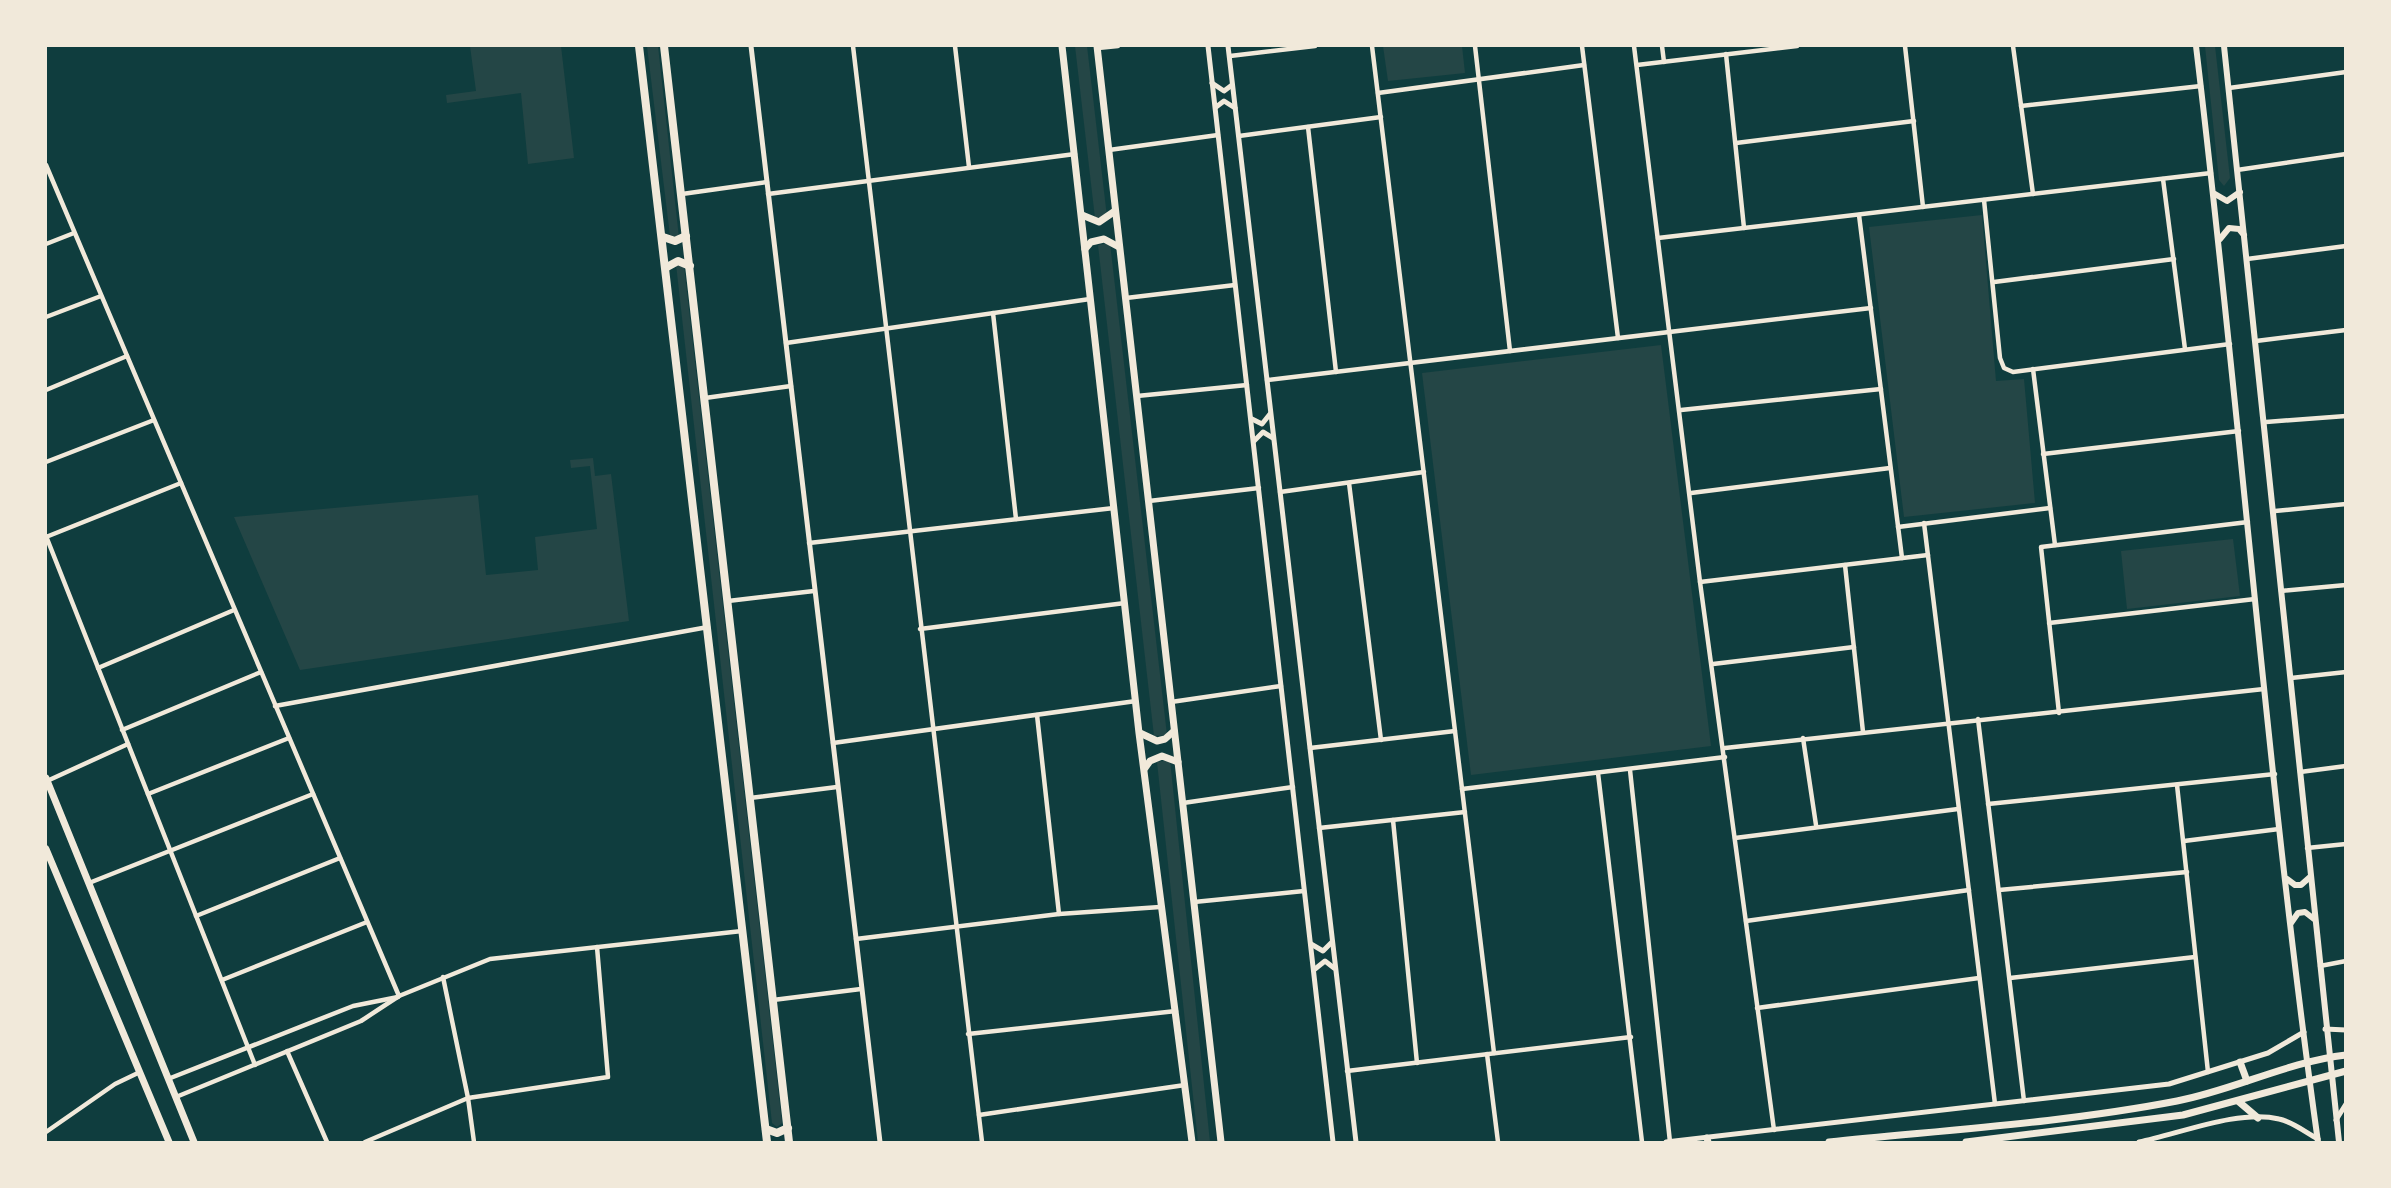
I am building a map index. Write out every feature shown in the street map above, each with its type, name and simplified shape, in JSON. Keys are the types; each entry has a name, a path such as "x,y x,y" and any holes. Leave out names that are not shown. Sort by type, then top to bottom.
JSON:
{"highway":[{"path":"639,46 667,267 767,1143"},
{"path":"664,46 789,1143"},
{"path":"663,237 675,241 686,236"},
{"path":"667,267 678,261 690,267"},
{"path":"766,1129 777,1133 788,1128"}],"main road":[{"path":"1062,46 1139,733 1192,1143"},
{"path":"2196,46 2231,344 2294,975 2318,1141"},
{"path":"2224,46 2266,422 2306,848 2339,1143"},
{"path":"1097,47 1221,1143"},
{"path":"2213,189 2223,201 2231,200 2240,192"},
{"path":"1082,214 1099,222 1115,211"},
{"path":"2219,241 2221,234 2229,228 2239,229 2245,237"},
{"path":"1086,249 1091,242 1104,239 1119,247"},
{"path":"1139,733 1145,738 1157,741 1166,739 1174,730"},
{"path":"1145,768 1150,761 1162,756 1178,762"},
{"path":"46,779 194,1143"},
{"path":"46,851 169,1143"},
{"path":"2285,877 2289,883 2301,885 2310,877"},
{"path":"2290,923 2298,913 2305,912 2315,920"},
{"path":"1829,1143 2126,1109 2181,1100 2247,1082 2307,1061 2346,1055"},
{"path":"2240,1062 2247,1082"},
{"path":"1966,1143 2169,1117 2346,1071"},
{"path":"2238,1101 2258,1118"}],"street":[{"path":"751,46 880,1143"},
{"path":"853,46 954,927 982,1143"},
{"path":"955,46 969,167"},
{"path":"1097,47 1118,46"},
{"path":"1208,46 1333,1143"},
{"path":"1228,46 1355,1142"},
{"path":"1230,56 1315,46"},
{"path":"1372,46 1494,1053"},
{"path":"1475,46 1510,351"},
{"path":"1582,46 1618,338"},
{"path":"1634,46 1681,410 1700,582 1774,1130"},
{"path":"1662,46 1664,62"},
{"path":"1637,65 1797,46"},
{"path":"1905,46 1923,207"},
{"path":"2013,46 2033,194"},
{"path":"1726,54 1744,228"},
{"path":"1378,93 1584,65"},
{"path":"2229,88 2346,72"},
{"path":"1212,83 1224,91 1232,82"},
{"path":"2021,106 2201,86"},
{"path":"1215,109 1224,101 1236,108"},
{"path":"1239,136 1381,117"},
{"path":"1736,143 1914,121"},
{"path":"1308,127 1336,372"},
{"path":"1108,150 1218,135"},
{"path":"768,194 1075,154"},
{"path":"2237,170 2346,154"},
{"path":"46,165 399,996"},
{"path":"1658,239 2211,173"},
{"path":"2164,178 2185,349"},
{"path":"682,194 767,182"},
{"path":"1984,200 2000,358 2004,368 2012,372 2231,344"},
{"path":"1859,215 1902,558"},
{"path":"46,244 74,233"},
{"path":"2247,259 2346,246"},
{"path":"1994,282 2174,259"},
{"path":"1125,298 1235,285"},
{"path":"46,317 101,296"},
{"path":"786,342 1091,299"},
{"path":"1267,380 1871,308"},
{"path":"993,313 1016,519"},
{"path":"2256,341 2346,330"},
{"path":"46,390 127,356"},
{"path":"2033,369 2055,545"},
{"path":"1136,396 1247,385"},
{"path":"705,398 790,386"},
{"path":"1681,410 1881,389"},
{"path":"1250,416 1262,424 1271,412"},
{"path":"2266,422 2346,416"},
{"path":"46,462 154,420"},
{"path":"2043,454 2240,430"},
{"path":"1254,442 1263,432 1271,435 1274,440"},
{"path":"1691,493 1890,468"},
{"path":"1280,492 1424,472"},
{"path":"181,483 46,537 255,1065"},
{"path":"1349,483 1381,740"},
{"path":"1148,501 1259,488"},
{"path":"2275,511 2346,504"},
{"path":"809,543 1115,508"},
{"path":"1898,527 2050,508"},
{"path":"2059,713 2040,547 2249,522"},
{"path":"1924,523 1995,1104"},
{"path":"1700,582 1928,555"},
{"path":"1846,565 1863,732"},
{"path":"2281,591 2346,584"},
{"path":"728,601 814,592"},
{"path":"2049,623 2256,599"},
{"path":"920,629 1126,603"},
{"path":"98,668 234,610"},
{"path":"275,706 708,627"},
{"path":"1713,664 1854,647"},
{"path":"122,730 261,672"},
{"path":"2289,678 2346,672"},
{"path":"1171,702 1281,686"},
{"path":"1724,748 2264,690"},
{"path":"832,743 1137,701"},
{"path":"1037,715 1059,914"},
{"path":"1978,719 2024,1101"},
{"path":"1310,748 1455,731"},
{"path":"148,794 289,738"},
{"path":"1803,738 1816,825"},
{"path":"46,779 128,744"},
{"path":"1462,789 1725,757"},
{"path":"2300,772 2346,766"},
{"path":"1630,770 1668,1142 1707,1140 2169,1084 2276,1050 2304,1032"},
{"path":"1598,773 1642,1143"},
{"path":"1988,804 2275,774"},
{"path":"2178,785 2208,1072"},
{"path":"750,797 837,787"},
{"path":"1183,803 1293,787"},
{"path":"89,883 313,794"},
{"path":"1735,838 1816,825 1958,809"},
{"path":"1319,828 1465,812"},
{"path":"1393,820 1418,1063"},
{"path":"2183,841 2280,829"},
{"path":"2306,848 2346,844"},
{"path":"196,916 340,858"},
{"path":"1998,890 2187,872"},
{"path":"1746,921 1969,890"},
{"path":"1194,902 1305,891"},
{"path":"855,939 1059,914 1160,907"},
{"path":"222,981 367,922"},
{"path":"175,1097 361,1021 399,996 490,959 743,931"},
{"path":"1311,944 1323,951 1332,941"},
{"path":"365,1143 468,1098 608,1077 597,947"},
{"path":"2010,978 2195,957"},
{"path":"1314,972 1317,965 1325,961 1336,970"},
{"path":"2319,966 2346,961"},
{"path":"443,977 468,1098 474,1143"},
{"path":"1757,1008 1979,978"},
{"path":"773,1000 861,989"},
{"path":"168,1079 362,1003 399,996"},
{"path":"968,1034 1177,1011"},
{"path":"2325,1028 2346,1030"},
{"path":"1347,1072 1631,1037"},
{"path":"287,1051 327,1143"},
{"path":"1487,1054 1498,1143"},
{"path":"46,1132 115,1084 140,1072"},
{"path":"979,1115 1185,1085"},
{"path":"2336,1121 2346,1104"},
{"path":"2139,1143 2223,1122 2258,1118 2287,1121 2318,1141"}],"shaded area":[{"path":"470,46 561,46 574,158 528,164 521,93 447,103 446,95 476,91"},
{"path":"647,46 658,46 679,238 670,236"},
{"path":"1075,46 1087,46 1107,217 1095,218"},
{"path":"1383,46 1462,46 1465,73 1388,81"},
{"path":"2205,46 2215,46 2230,178 2224,186 2219,180"},
{"path":"1982,215 1996,381 2024,379 2035,503 1904,517 1869,227"},
{"path":"1110,243 1167,735 1154,736 1098,245"},
{"path":"676,264 684,266 782,1123 777,1127 772,1123"},
{"path":"1661,345 1711,746 1471,775 1422,373"},
{"path":"593,458 595,476 611,474 629,621 300,670 234,517 478,495 486,575 538,570 535,537 597,529 590,466 571,468 570,460"},
{"path":"2233,539 2240,596 2127,609 2121,551"},
{"path":"1170,760 1210,1142 1198,1142 1157,762"}]}
